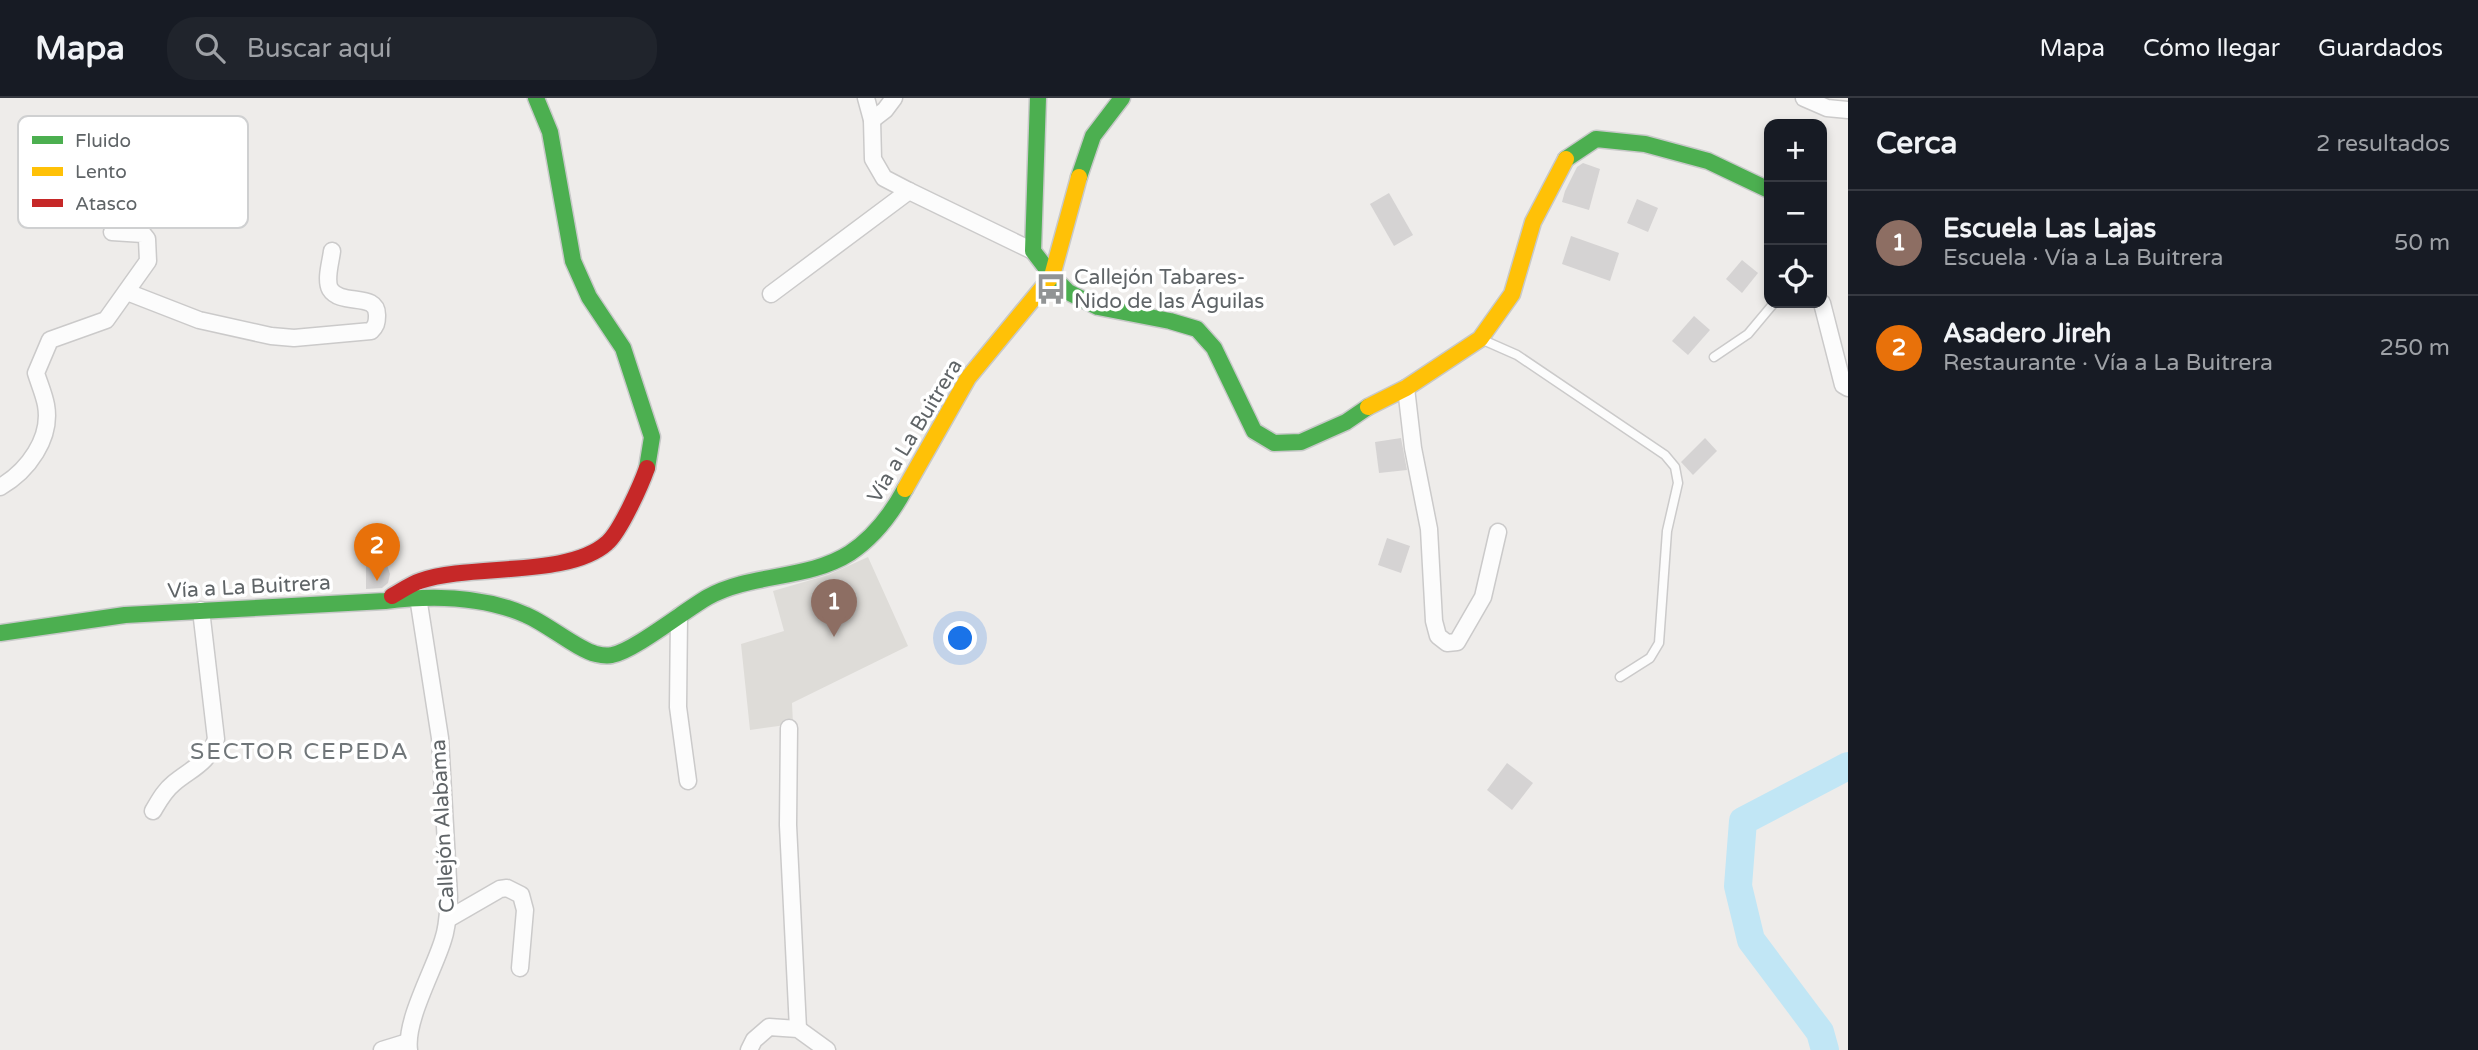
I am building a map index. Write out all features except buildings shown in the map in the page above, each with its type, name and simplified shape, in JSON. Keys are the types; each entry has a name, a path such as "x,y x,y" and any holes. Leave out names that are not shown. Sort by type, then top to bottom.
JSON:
{"street":[{"path":"385,601 419,580 567,562 590,554 608,542 640,489 649,461 652,437 623,348 589,297 573,261 550,132 536,98"},
{"path":"866,98 872,120 873,159 884,178 1033,251 1068,292 1098,307 1197,329 1214,348 1254,431 1275,443 1301,442 1346,422 1377,401 1406,388 1480,339 1512,294 1533,222 1567,158 1596,139 1645,144 1708,161 1764,188"},
{"path":"872,120 885,110 894,98"},
{"path":"1033,251 1038,98"},
{"name":"Vía a La Buitrera","path":"0,633 125,615 418,597 489,602 527,615 594,654 612,654 628,648 710,596 743,584 818,567 848,554 874,534 894,509 968,378 1052,276 1093,135 1122,98"},
{"path":"1804,98 1827,108 1848,110"},
{"path":"771,294 909,191"},
{"path":"0,487 28,464 46,432 46,406 36,373 50,340 106,320 148,261 147,239 137,232 111,232"},
{"path":"127,292 199,320 271,336 294,338 371,331 377,321 377,309 373,304 339,297 332,292 328,284 332,251"},
{"path":"1823,308 1843,385 1848,388"},
{"path":"1406,388 1413,448 1429,529 1434,621 1438,636 1447,643 1457,642 1483,597 1497,532"},
{"name":"Callejón Alabama","path":"408,1046 414,1018 443,940 449,897 440,738 418,597"},
{"path":"153,811 173,784 200,765 212,752 216,739 201,610"},
{"path":"679,616 678,707 688,781"},
{"path":"789,729 788,825 798,1029"},
{"path":"448,919 500,888 508,888 521,895 524,910 520,968"},
{"path":"749,1050 754,1041 769,1027 798,1029 827,1050"},
{"path":"382,1050 408,1046"}],"lane":[{"path":"1714,357 1748,334 1770,308"},
{"path":"1480,339 1517,355 1665,455 1675,467 1678,483 1667,531 1659,643 1650,658 1620,677"}],"shaded area":[{"path":"868,557 908,646 792,703 793,724 750,730 741,644 784,631 773,591 828,575"}],"waterway":[{"path":"1825,1050 1820,1032 1751,940 1738,886 1743,821 1848,766"}],"traffic: fast":[{"path":"536,98 550,132 573,261 589,297 623,348 652,437 647,468"},
{"path":"1038,98 1033,251 1068,292 1098,307 1197,329 1214,348 1254,431 1274,443 1301,442 1346,422 1368,407"},
{"path":"1079,177 1093,136 1122,98"},
{"path":"1566,159 1596,139 1645,144 1708,161 1764,188"},
{"path":"0,633 125,615 438,598 475,601 509,609 534,619 589,652 610,655 633,646 698,603 725,589 816,568 850,553 881,525 905,489"}],"traffic: slow":[{"path":"1368,407 1406,388 1480,339 1512,294 1533,222 1566,159"},
{"path":"905,489 968,378 1052,276 1079,177"}],"traffic: jam":[{"path":"392,596 417,582 441,576 544,566 590,554 607,543 618,529 647,468"}],"place":[{"name":"Callejón Tabares- Nido de las Águilas","path":"1051,289"},
{"name":"Asadero Jireh","path":"377,581"},
{"name":"Escuela Las Lajas","path":"834,637"}],"district":[{"name":"SECTOR CEPEDA","path":"300,752"}]}
